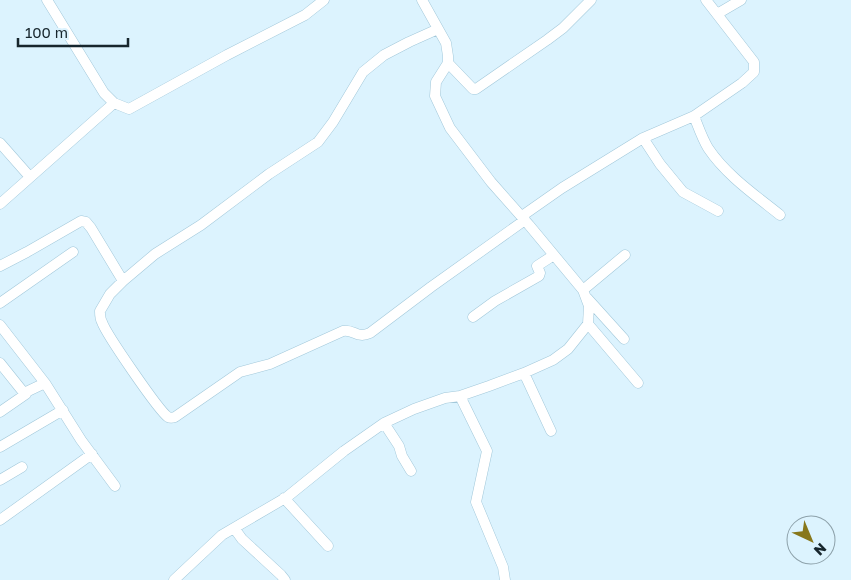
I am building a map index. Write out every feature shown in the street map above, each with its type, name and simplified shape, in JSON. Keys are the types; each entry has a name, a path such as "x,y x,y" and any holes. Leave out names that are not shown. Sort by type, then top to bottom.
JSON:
{"street":[{"path":"47,0 104,93 114,103 129,109 305,15 324,0"},
{"path":"422,0 446,43 448,63 436,82 435,96 450,128 492,182 624,340"},
{"path":"448,63 473,89 476,89 563,28 591,0"},
{"path":"438,29 384,55 363,72 333,122 318,142 269,174 201,225 155,254 110,294 100,311 102,323 118,349 166,416 175,418 240,372 270,364 343,331 348,330 360,336 370,333 562,188 643,138 694,116 742,83 754,72 754,62 706,0"},
{"path":"718,14 741,0"},
{"path":"0,204 114,103"},
{"path":"694,116 707,146 715,158 780,215"},
{"path":"643,138 660,164 683,192 718,211"},
{"path":"0,143 30,177"},
{"path":"0,266 81,221 86,222 91,228 123,281"},
{"path":"0,303 73,252"},
{"path":"473,317 495,301 539,276 540,273 537,266 554,255"},
{"path":"584,294 625,255"},
{"path":"174,580 222,535 284,498 344,451 384,423 445,398 460,396 524,373 553,360 568,349 588,324 589,306 584,294"},
{"path":"588,324 638,383"},
{"path":"0,325 45,383 115,486"},
{"path":"0,363 26,394"},
{"path":"524,373 551,431"},
{"path":"0,412 45,383"},
{"path":"460,396 487,452 476,502 503,568 505,579"},
{"path":"0,447 63,410"},
{"path":"384,423 399,446 402,456 411,471"},
{"path":"0,520 92,454"},
{"path":"0,480 22,467"},
{"path":"284,498 328,546"},
{"path":"234,528 242,539 285,580"}]}
